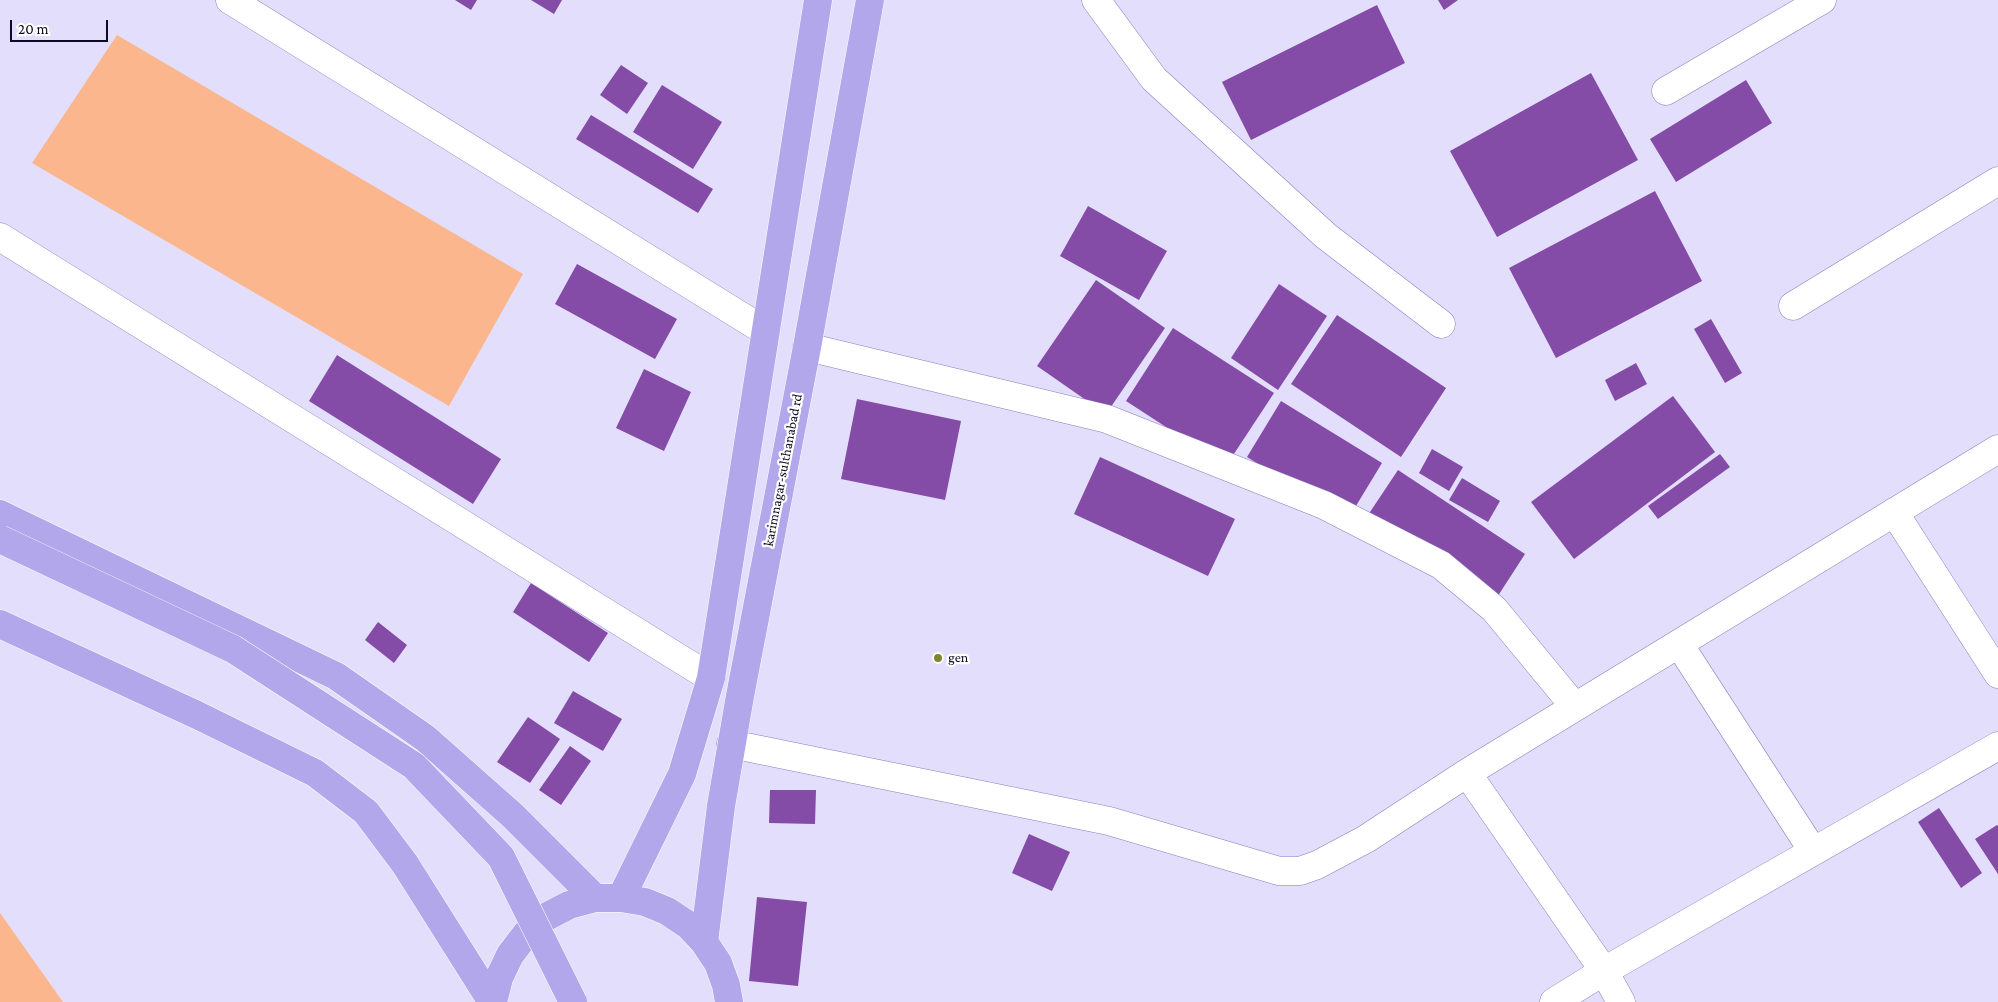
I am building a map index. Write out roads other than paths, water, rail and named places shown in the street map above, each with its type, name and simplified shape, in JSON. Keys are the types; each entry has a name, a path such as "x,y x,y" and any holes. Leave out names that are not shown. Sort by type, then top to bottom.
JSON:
{"highway":[{"name":"karimnagar-sulthanabad rd","path":"704,942 721,806 731,744 807,347 870,0"},
{"path":"608,898 682,774 711,678 814,2"},
{"path":"0,514 336,676 425,738 608,898"},
{"path":"0,539 233,649 414,766 501,857 573,1002"},
{"path":"0,624 197,715 315,773 366,812 405,864 493,1002"},
{"path":"493,1002 499,978 506,962 526,934 546,917 569,905 608,898 645,902 667,911 688,925 704,942 718,962 726,985 729,1002"}],"street":[{"path":"230,0 765,332"},
{"path":"1096,0 1154,79 1326,236 1441,324"},
{"path":"1666,91 1822,0"},
{"path":"1794,306 1998,181"},
{"path":"0,237 711,678"},
{"path":"807,347 1107,419 1324,505 1441,565 1494,609 1575,707"},
{"path":"731,744 1109,821 1279,871 1300,872 1366,839 1467,773 1998,449"},
{"path":"1894,512 1998,674"},
{"path":"1679,644 1813,852"},
{"path":"1554,1002 1604,971 1998,746"},
{"path":"1467,773 1604,971 1621,1002"}],"place":[{"name":"gen","path":"938,658"}]}
